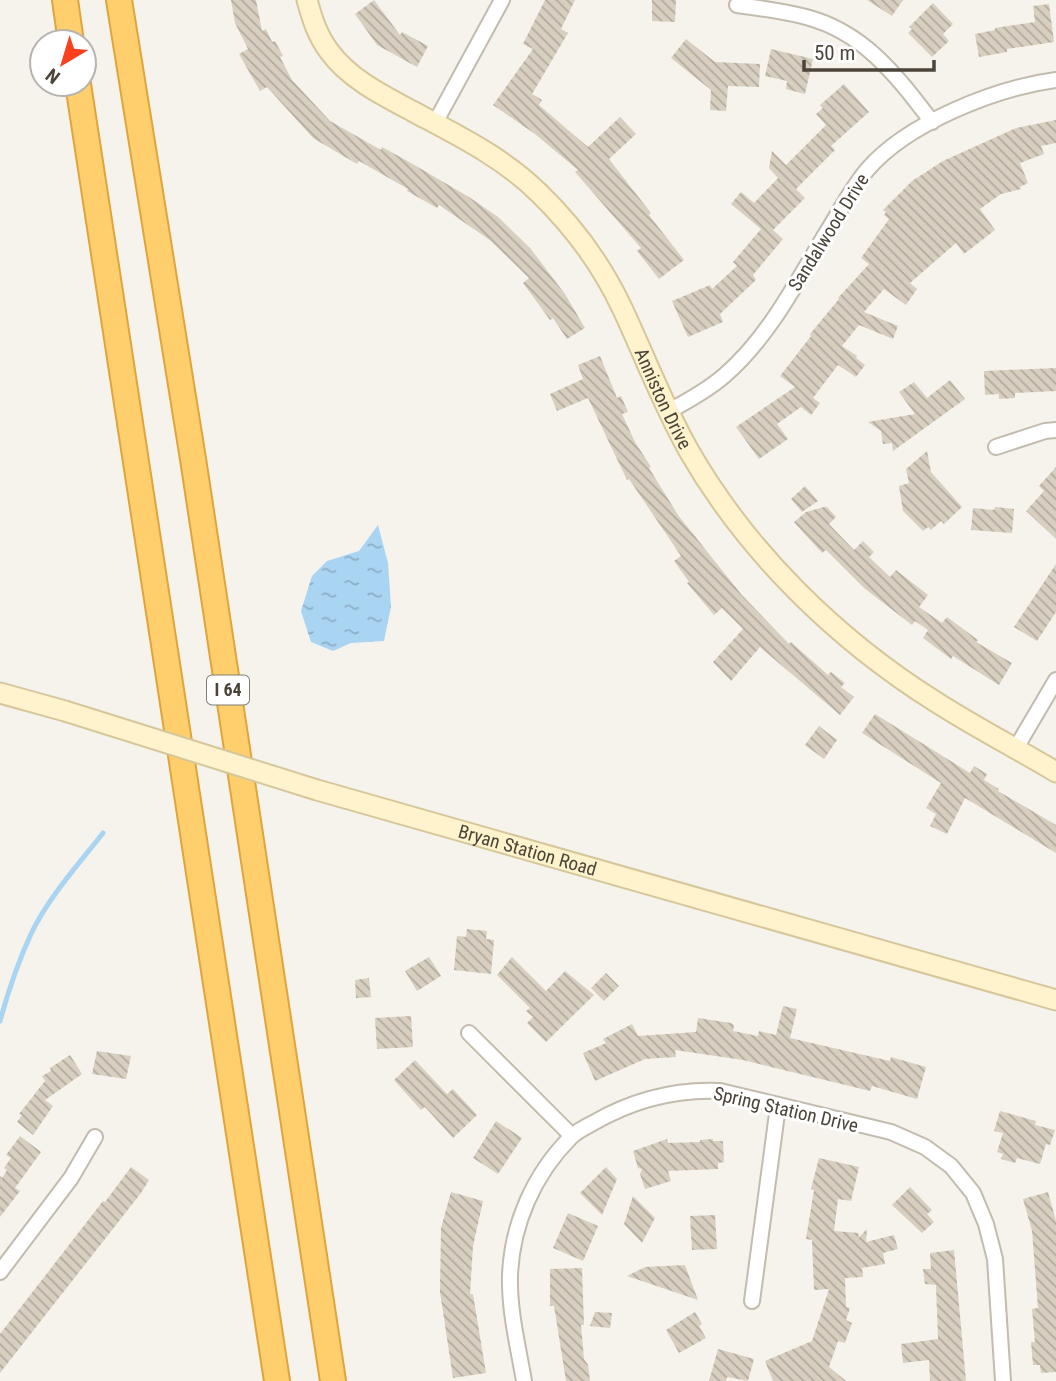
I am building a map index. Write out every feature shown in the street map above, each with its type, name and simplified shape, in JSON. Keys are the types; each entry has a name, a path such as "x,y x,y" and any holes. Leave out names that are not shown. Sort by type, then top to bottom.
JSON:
{"highway":[{"path":"65,0 69,28"},
{"name":"I 64","path":"119,0 333,1381"},
{"path":"80,98 277,1381"}],"street":[{"name":"Anniston Drive","path":"307,0 315,27 329,51 348,71 380,94 503,163 530,183 554,208 579,238 622,307 667,412 719,498 769,559 822,614 895,674 937,703 1056,772"},
{"path":"435,123 502,0"},
{"path":"737,5 807,17 853,37 872,50 900,79 932,122"},
{"name":"Sandalwood Drive","path":"667,412 702,393 748,352 789,294 842,205 868,168 905,138 969,104 1019,87 1056,80"},
{"path":"996,447 1056,430"},
{"path":"1016,748 1056,680"},
{"name":"Bryan Station Road","path":"0,693 317,790 1056,1000"},
{"path":"470,1033 572,1136"},
{"name":"Spring Station Drive","path":"524,1381 511,1304 510,1275 518,1222 530,1194 572,1136 622,1109 668,1094 695,1090 720,1091 891,1132 925,1147 951,1166 980,1207 995,1259 1003,1381"},
{"path":"752,1301 778,1106"},
{"path":"0,1272 71,1178 95,1137"}],"water":[{"path":"378,525 388,563 391,607 384,641 351,643 333,651 311,642 301,611 312,576 327,561 359,551"}],"building":[{"path":"231,0 256,0 262,31 266,29 272,42 275,41 292,80 330,121 381,150 382,147 411,163 498,217 530,248 565,294 585,328 567,339 523,283 529,278 491,241 439,205 437,208 359,161 357,164 313,138 267,87 260,91 239,54 248,49 235,23"},
{"path":"374,0 400,35 402,32 428,46 417,67 377,45 355,14"},
{"path":"545,0 575,0 561,29 568,33 532,94 542,100 539,105 588,147 620,117 636,134 609,159 684,260 659,279 637,251 641,248 575,172 578,170 535,134 493,105 533,49 523,44"},
{"path":"652,0 676,0 675,22 652,21"},
{"path":"867,0 903,0 892,16"},
{"path":"933,3 953,24 943,34 949,41 932,57 908,33 912,29 909,27"},
{"path":"1049,4 1054,42 1007,49 1007,52 979,57 975,34 1035,22 1033,6"},
{"path":"686,39 715,62 760,64 759,87 728,86 726,111 710,110 711,90 671,58"},
{"path":"771,49 813,59 805,94 786,89 787,81 765,76"},
{"path":"844,84 869,112 831,146 835,150 796,189 805,198 773,230 783,239 753,275 756,280 720,314 723,322 688,337 672,301 710,285 712,289 737,266 733,262 761,229 731,204 741,192 754,203 778,178 769,168 772,151 786,165 826,125 816,114 823,108 820,105"},
{"path":"1056,120 1056,143 1041,146 1044,154 1020,163 1028,183 1020,187 1021,189 1001,194 980,209 995,230 964,254 956,243 910,283 917,289 906,305 884,289 864,312 898,326 893,339 859,325 842,346 865,365 856,377 838,365 813,398 820,403 811,415 801,407 777,424 788,439 759,459 736,427 795,387 780,376 838,298 869,264 861,258 889,219 883,210 912,181 943,161 1016,128"},
{"path":"600,356 617,398 621,396 628,412 622,414 635,442 678,515 741,594 789,644 791,642 828,675 831,672 845,683 841,687 854,697 840,715 760,647 731,681 713,662 743,629 722,608 714,615 687,583 689,582 674,561 681,556 629,479 627,480 588,398 557,411 550,394 583,379 578,365"},
{"path":"1056,368 1056,391 1015,393 1015,398 999,399 999,394 985,395 984,371"},
{"path":"950,380 965,399 893,451 892,443 883,444 881,431 868,422 915,414 899,392 914,382 927,398"},
{"path":"927,451 931,472 962,507 944,524 941,521 931,530 928,527 923,531 903,511 899,486 909,483 906,469"},
{"path":"1056,467 1056,539 1026,511 1044,491 1039,486"},
{"path":"805,486 818,501 802,512 791,499"},
{"path":"824,507 836,517 829,524 854,550 863,541 874,552 869,557 890,577 896,570 928,595 919,607 942,623 947,617 978,640 976,642 1012,663 999,685 953,656 951,659 923,638 928,630 915,621 912,625 864,588 826,550 822,553 794,522 806,512"},
{"path":"995,507 1014,509 1012,533 971,530 973,508 994,510"},
{"path":"1056,564 1056,612 1037,641 1014,627"},
{"path":"875,714 970,773 974,766 987,774 984,780 999,789 998,791 1056,825 1056,853 965,798 947,834 930,826 936,814 926,808 941,783 862,733"},
{"path":"819,726 837,740 824,759 805,745"},
{"path":"467,929 487,931 486,939 494,940 491,974 454,970 457,936 466,937"},
{"path":"429,957 441,976 417,991 405,971"},
{"path":"512,957 546,991 565,971 594,995 546,1042 527,1023 533,1017 526,1011 530,1008 497,975"},
{"path":"606,973 619,986 604,1001 591,988"},
{"path":"369,978 371,997 356,998 355,980"},
{"path":"783,1006 797,1009 790,1038 890,1061 891,1057 926,1067 917,1099 872,1086 870,1091 743,1060 675,1050 676,1057 645,1059 595,1081 583,1053 606,1043 603,1039 632,1024 638,1036 696,1032 698,1018 731,1023 734,1025 733,1031 758,1036 759,1031 776,1035"},
{"path":"411,1016 413,1047 377,1049 375,1018"},
{"path":"97,1051 131,1056 126,1079 92,1074"},
{"path":"70,1055 82,1074 45,1100 53,1106 33,1135 17,1122 22,1115 19,1114 45,1081 42,1076"},
{"path":"415,1060 447,1094 453,1089 477,1115 453,1138 425,1107 421,1110 394,1080"},
{"path":"1000,1111 1036,1121 1035,1125 1055,1130 1050,1145 1046,1144 1040,1164 1017,1158 1015,1163 1001,1159 1003,1154 997,1152 1003,1133 994,1131"},
{"path":"496,1121 522,1138 498,1174 473,1158"},
{"path":"20,1136 41,1152 15,1188 20,1191 0,1217 0,1176 2,1178 7,1170 4,1168 11,1158 6,1155"},
{"path":"667,1139 668,1143 713,1139 723,1141 724,1162 718,1163 718,1169 668,1171 671,1181 645,1189 640,1174 642,1169 638,1168 633,1151"},
{"path":"819,1158 859,1167 851,1201 838,1199 834,1231 859,1233 858,1238 867,1229 866,1242 894,1235 898,1249 883,1253 885,1264 862,1268 863,1277 845,1278 846,1307 850,1308 846,1320 852,1323 845,1343 838,1341 829,1367 846,1381 773,1381 765,1361 812,1341 829,1289 814,1290 812,1240 806,1239 814,1190 811,1189"},
{"path":"131,1167 149,1180 141,1193 0,1373 0,1334"},
{"path":"606,1167 617,1179 602,1215 580,1193"},
{"path":"910,1187 932,1210 927,1214 934,1222 922,1233 892,1205"},
{"path":"451,1192 483,1201 473,1246 470,1294 473,1294 486,1373 453,1378 440,1292 441,1228"},
{"path":"1048,1192 1056,1221 1056,1372 1041,1373 1040,1365 1033,1365 1031,1342 1035,1342 1032,1309 1038,1308 1032,1231 1023,1199"},
{"path":"633,1196 655,1218 642,1243 624,1224"},
{"path":"568,1213 598,1226 583,1261 553,1248"},
{"path":"715,1215 717,1249 692,1250 690,1216"},
{"path":"954,1250 966,1381 930,1381 929,1360 903,1363 901,1344 938,1339 936,1285 925,1284 923,1269 931,1269 930,1253"},
{"path":"685,1265 698,1300 627,1276 645,1267"},
{"path":"582,1268 584,1325 581,1325 584,1359 588,1365 590,1381 566,1381 554,1306 550,1306 550,1269"},
{"path":"595,1312 612,1313 610,1328 590,1326"},
{"path":"695,1312 706,1338 679,1353 666,1330"},
{"path":"718,1349 754,1359 748,1381 727,1377 726,1381 709,1381"}],"waterway":[{"path":"0,1021 18,966 38,921 64,882 103,833"}]}
